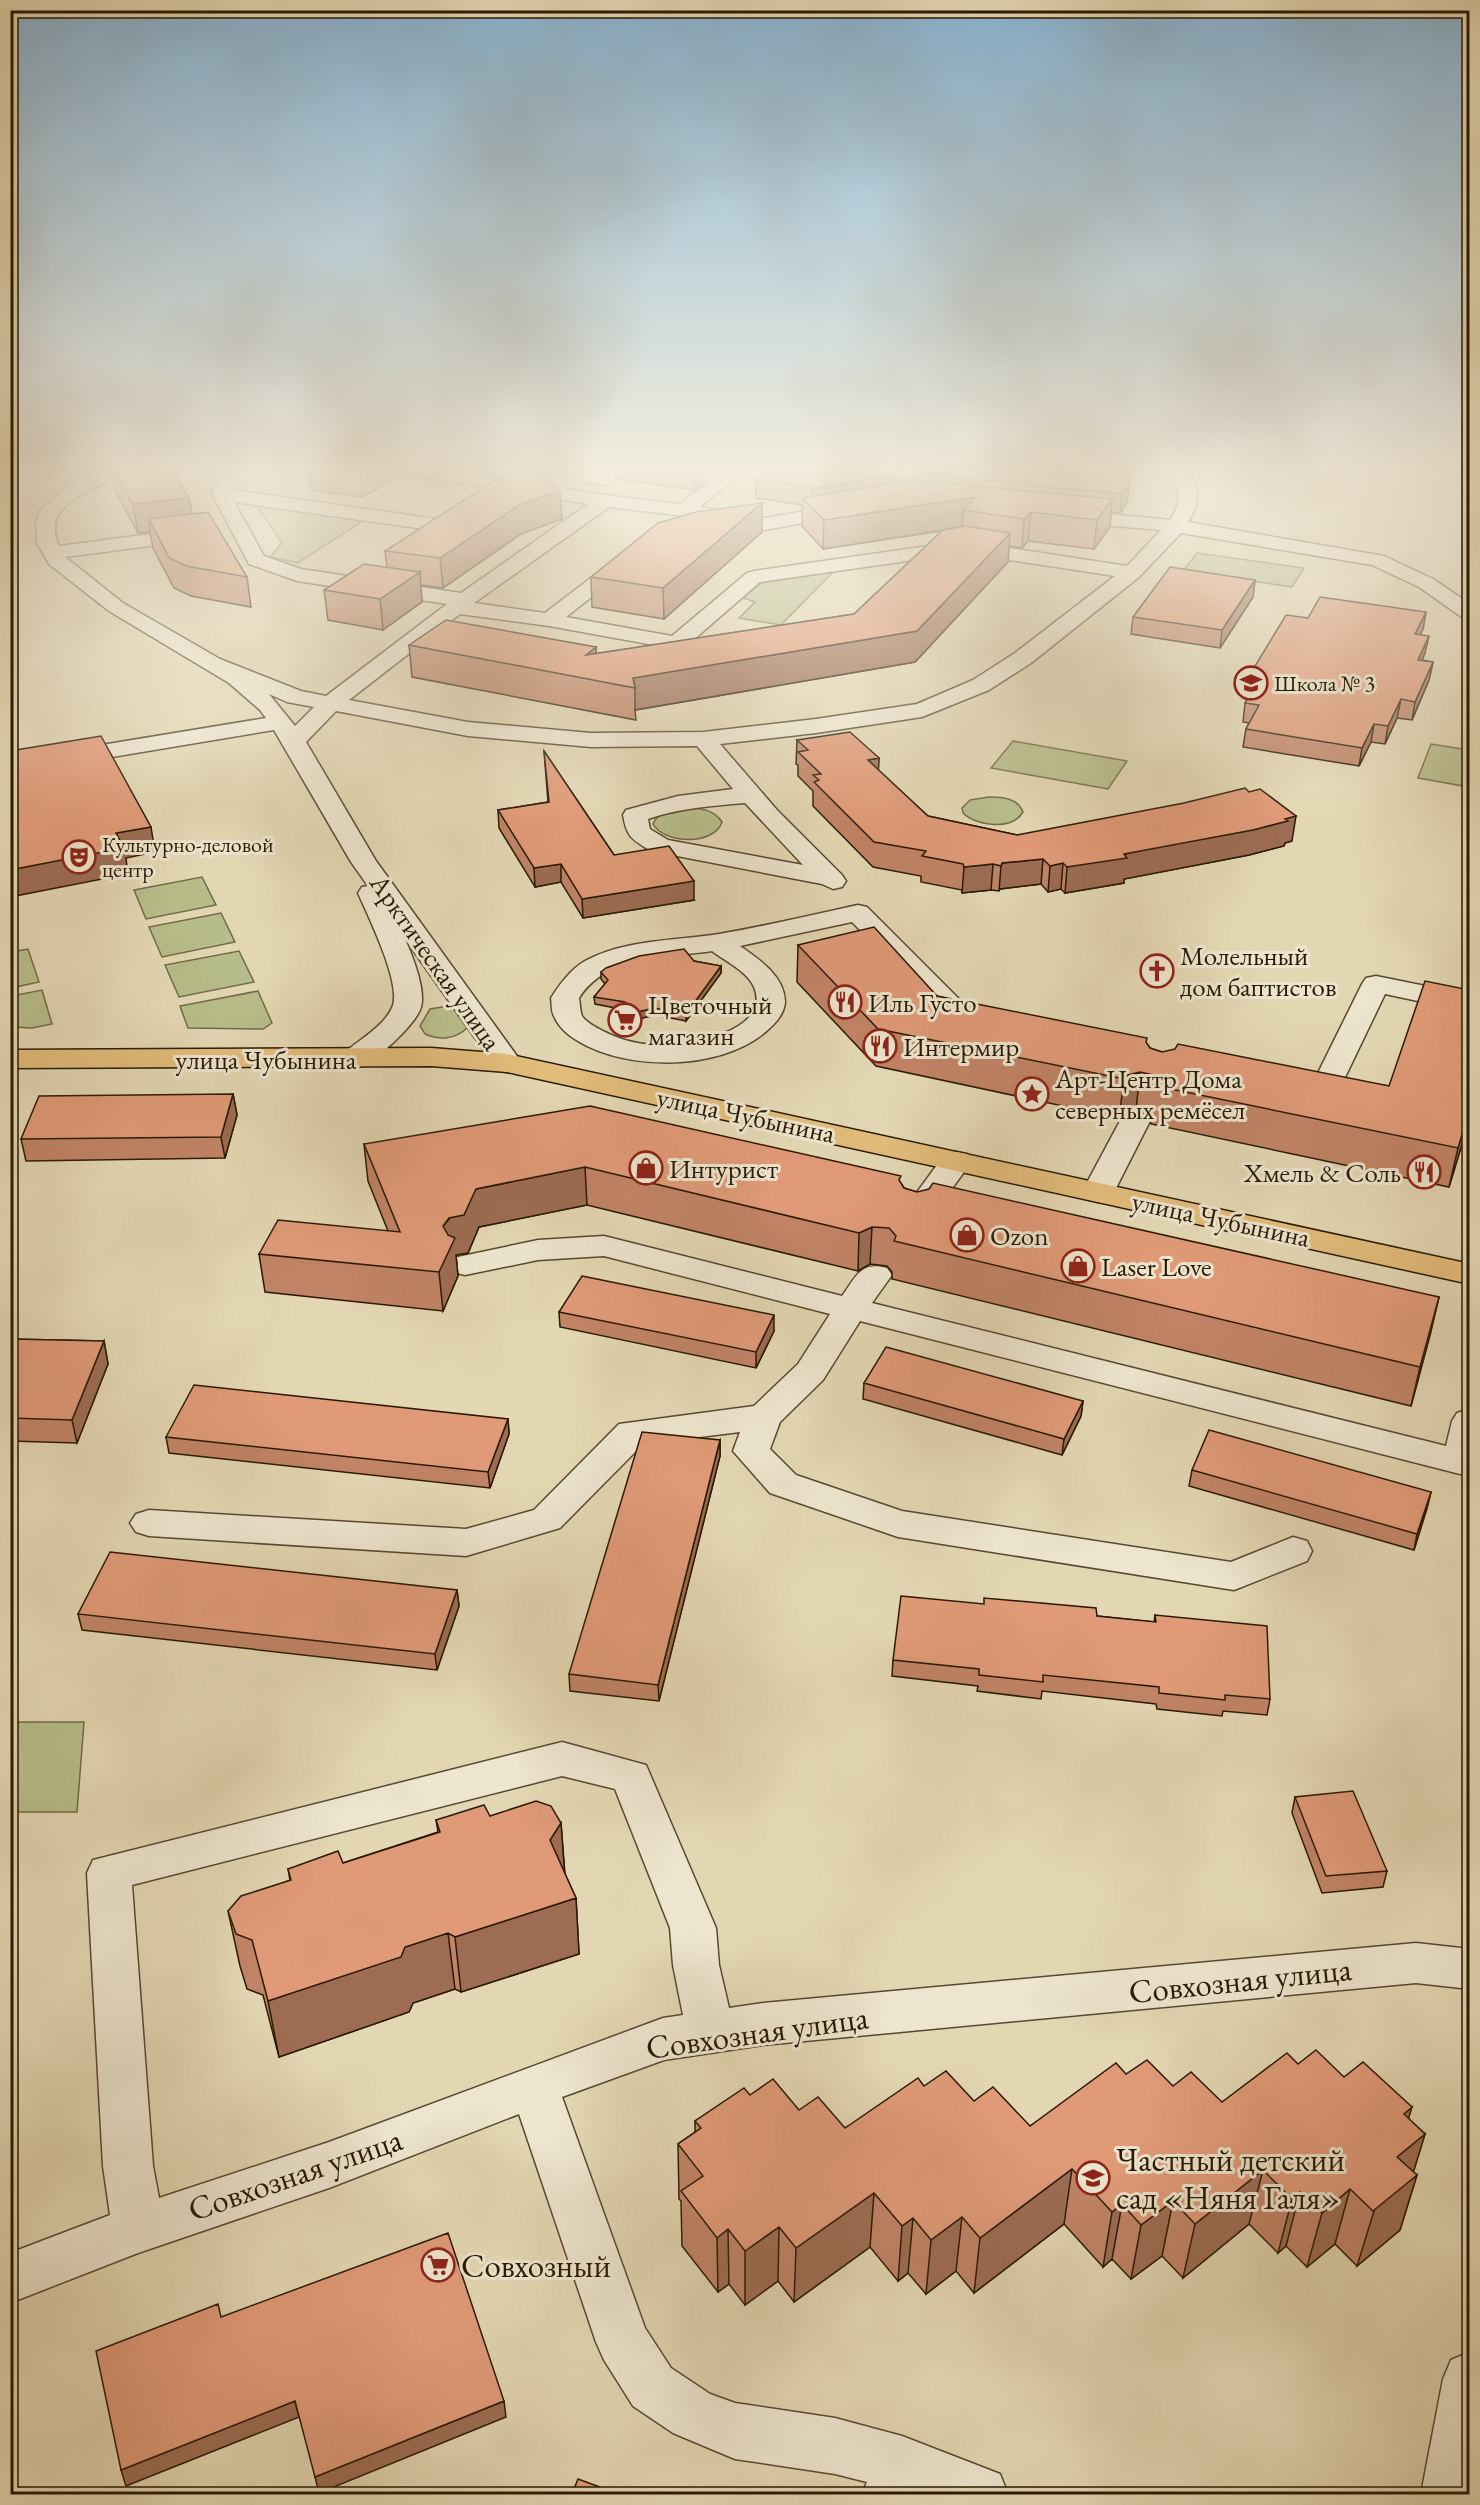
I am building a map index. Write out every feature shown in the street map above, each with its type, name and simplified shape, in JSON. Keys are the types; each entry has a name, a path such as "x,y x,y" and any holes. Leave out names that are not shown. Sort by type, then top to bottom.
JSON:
{"main road":[{"name":"улица Чубынина","path":"10,1059 431,1057 507,1063 1470,1274"}],"street":[{"name":"Арктическая улица","path":"92,588 116,607 214,664 256,693 288,732 364,862 507,1063"},
{"path":"379,588 676,644 741,588"},
{"path":"10,767 288,732 331,703 483,588"},
{"path":"549,620 590,588"},
{"path":"214,664 296,697 468,729 591,740 703,739 816,726 922,710 981,685 1023,658 1113,588"},
{"path":"1433,588 1470,614"},
{"path":"419,636 443,640"},
{"path":"703,739 768,815 847,894 858,913 951,1007 1009,1020"},
{"path":"752,795 680,802 651,809 635,816 638,832 660,846 830,879"},
{"name":"Арктическая улица","path":"354,1059 392,1028 407,1008 408,996 400,958 373,901 364,862"},
{"path":"717,942 760,978 769,989 771,1002 767,1014 756,1027 729,1043 677,1054 635,1052 604,1044 581,1031 568,1017 565,998 575,982 595,966 651,949 717,942 858,913"},
{"path":"1270,1076 1326,1088 1376,984 1470,1004"},
{"path":"1098,1192 1135,1121"},
{"path":"915,1217 956,1161"},
{"path":"465,1265 538,1250 604,1246 1460,1462 1470,1421"},
{"path":"875,1275 850,1309 811,1372 764,1417 751,1450 783,1485 898,1524 1234,1576 1293,1551"},
{"path":"148,1523 466,1543 547,1519 632,1433 764,1417"},
{"path":"138,2229 128,2166 109,1874 562,1759 631,1777 693,1928 696,1965 710,2032"},
{"name":"Совхозная улица","path":"10,2278 138,2229 329,2165 534,2085 663,2039 763,2024 1416,1963 1470,1969"},
{"path":"534,2085 623,2342 652,2387 692,2414 735,2431 835,2446 896,2479 981,2494"},
{"path":"1449,2494 1470,2379"}],"green space":[{"path":"755,588 817,588 781,625 739,618 755,602 743,598"},
{"path":"1013,741 1127,761 1108,789 991,768"},
{"path":"1431,744 1462,749 1464,758 1469,762 1469,787 1418,778"},
{"path":"989,797 1013,801 1021,807 1023,812 1011,822 994,825 976,821 963,813 962,808 970,800"},
{"path":"686,808 711,812 722,822 717,830 709,835 689,840 667,836 653,824 662,814"},
{"path":"202,877 216,905 146,919 134,890"},
{"path":"221,913 235,942 162,957 149,927"},
{"path":"28,949 39,982 11,988 11,952"},
{"path":"239,951 254,982 179,997 165,965"},
{"path":"42,990 52,1024 32,1028 11,1027 11,996"},
{"path":"258,991 272,1023 263,1029 188,1028 180,1006"},
{"path":"454,1005 467,1028 447,1038 425,1034 420,1026 430,1009"},
{"path":"11,1722 84,1722 77,1812 11,1812"}],"building":[{"path":"327,588 396,588 380,599 324,590"},
{"path":"882,588 958,588 917,631 633,678 635,688 409,645 446,620 596,647 586,655 854,614"},
{"path":"1155,588 1250,588 1222,630 1133,617"},
{"path":"1320,597 1426,612 1415,634 1429,636 1418,660 1433,662 1415,702 1401,699 1388,726 1374,724 1362,748 1246,729 1259,705 1245,703 1261,677 1249,676 1286,615 1308,618"},
{"path":"850,732 879,758 868,760 928,816 1017,835 1184,803 1245,788 1249,792 1260,789 1296,816 1285,819 1288,821 1253,830 1124,854 1127,858 1067,867 1063,863 1050,866 1043,859 1002,863 1001,866 993,864 964,867 963,864 922,856 926,851 874,842 814,782 819,780 813,775 821,774 798,752 808,750 797,740"},
{"path":"101,736 151,827 116,833 124,848 10,870 10,751"},
{"path":"544,751 614,855 669,846 694,881 582,899 561,864 534,868 498,810 549,802"},
{"path":"874,927 937,996 1147,1038 1146,1042 1150,1048 1162,1052 1175,1049 1178,1044 1389,1086 1425,981 1470,990 1470,1108 1458,1148 1156,1086 1157,1081 1153,1075 1140,1072 1128,1075 1124,1079 878,1029 798,945"},
{"path":"684,949 694,961 721,966 686,1014 654,1008 633,1013 625,1002 594,997 608,980 601,972 606,968 639,956"},
{"path":"233,1094 221,1137 21,1139 39,1096"},
{"path":"590,1106 901,1176 899,1180 904,1188 917,1192 929,1189 933,1183 1439,1297 1420,1367 894,1241 896,1236 889,1228 872,1227 859,1233 585,1167 476,1189 464,1215 449,1218 443,1226 448,1235 455,1238 439,1272 259,1254 278,1220 400,1232 364,1144"},
{"path":"582,1276 774,1315 756,1352 559,1312"},
{"path":"10,1339 104,1341 72,1420 10,1418"},
{"path":"886,1347 1083,1401 1064,1439 864,1383"},
{"path":"194,1385 508,1419 488,1472 166,1437"},
{"path":"1209,1430 1431,1492 1417,1534 1192,1470"},
{"path":"642,1432 720,1440 658,1685 569,1674"},
{"path":"110,1552 457,1590 435,1654 78,1614"},
{"path":"901,1596 984,1604 984,1598 1096,1608 1097,1616 1156,1622 1155,1615 1267,1626 1270,1699 1225,1695 1225,1700 1159,1693 1159,1687 1043,1675 1043,1682 979,1675 979,1669 893,1660"},
{"path":"1353,1791 1387,1871 1326,1876 1295,1797"},
{"path":"536,1801 551,1806 561,1823 550,1840 576,1898 455,1937 448,1933 405,1947 401,1957 268,2001 252,1940 236,1934 228,1911 241,1896 291,1880 288,1869 338,1851 343,1863 440,1832 436,1820 484,1805 490,1816"},
{"path":"1316,2050 1344,2077 1363,2062 1412,2107 1404,2114 1425,2134 1397,2157 1417,2175 1373,2211 1350,2189 1322,2213 1300,2192 1292,2199 1263,2170 1195,2224 1173,2201 1141,2225 1122,2204 1112,2212 1072,2169 980,2238 962,2217 931,2240 913,2218 902,2226 874,2193 796,2248 779,2227 745,2251 728,2229 717,2238 681,2191 703,2176 678,2144 701,2128 695,2121 744,2088 750,2095 773,2079 799,2110 818,2097 845,2128 918,2078 924,2086 946,2071 974,2101 993,2087 1030,2126 1116,2063 1126,2074 1147,2060 1173,2086 1191,2072 1222,2102 1287,2053 1298,2064"},
{"path":"448,2233 504,2401 315,2477 295,2401 121,2470 96,2351 218,2304 221,2317"},
{"path":"578,2479 619,2494 572,2494"}],"place":[{"name":"Школа № 3","path":"1251,683"},
{"name":"Культурно-деловой центр","path":"79,857"},
{"name":"Молельный дом баптистов","path":"1157,971"},
{"name":"Иль Густо","path":"845,1002"},
{"name":"Цветочный магазин","path":"625,1020"},
{"name":"Интермир","path":"880,1046"},
{"name":"Арт-Центр Дома северных ремёсел","path":"1032,1094"},
{"name":"Интурист","path":"646,1168"},
{"name":"Хмель & Соль","path":"1424,1172"},
{"name":"Ozon","path":"967,1235"},
{"name":"Laser Love","path":"1078,1266"},
{"name":"Частный детский сад «Няня Галя»","path":"1093,2178"},
{"name":"Совхозный","path":"438,2265"}]}
